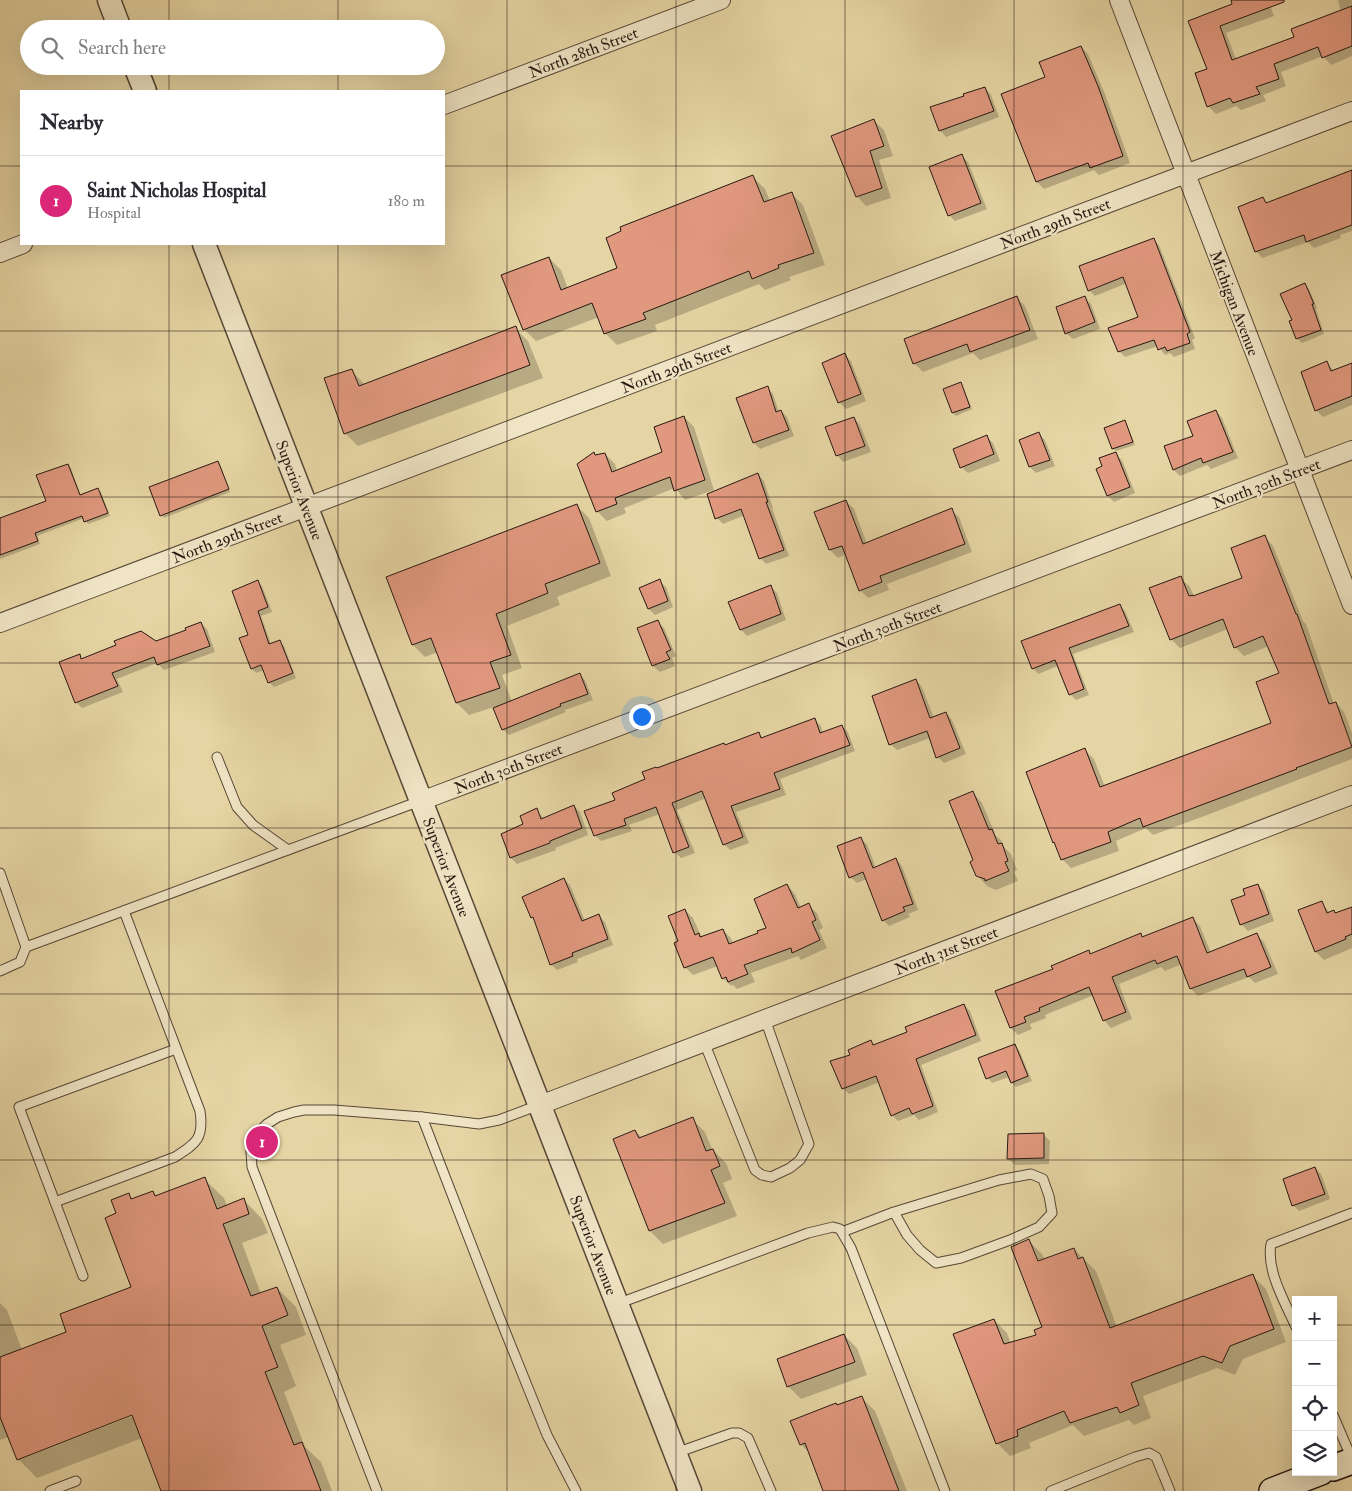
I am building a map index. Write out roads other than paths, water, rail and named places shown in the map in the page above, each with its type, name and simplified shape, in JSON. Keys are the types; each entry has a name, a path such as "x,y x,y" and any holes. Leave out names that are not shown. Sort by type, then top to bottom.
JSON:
{"main road":[{"path":"1337,1466 1352,1460"},
{"path":"1272,1491 1311,1476"}],"street":[{"path":"109,0 117,20"},
{"name":"North 28th Street","path":"445,105 721,0"},
{"name":"Michigan Avenue","path":"1119,0 1352,605"},
{"path":"139,75 145,90"},
{"name":"North 29th Street","path":"0,623 1352,110"},
{"path":"0,253 21,245"},
{"name":"Superior Avenue","path":"204,245 690,1491"},
{"name":"North 30th Street","path":"421,801 1352,450"},
{"name":"North 31st Street","path":"540,1105 1352,795"}],"lane":[{"path":"217,757 237,807 253,825 288,850"},
{"path":"26,947 421,801"},
{"path":"0,873 26,947 20,962 0,971"},
{"path":"55,1202 175,1157 191,1148 198,1138 202,1125 200,1112 124,911"},
{"path":"704,1042 755,1170 762,1175 771,1176 790,1168 800,1160 810,1144 764,1019"},
{"path":"83,1276 19,1107 176,1049"},
{"path":"377,1491 252,1167 251,1151 259,1132 267,1124 278,1118 304,1110 334,1110 470,1123 488,1123 540,1105"},
{"path":"422,1117 498,1316 547,1435 576,1491"},
{"path":"842,1232 894,1212 999,1180 1031,1174 1043,1179 1050,1196 1052,1213 1039,1227 1010,1240 962,1258 936,1263 920,1250 907,1235 894,1212"},
{"path":"1292,1318 1271,1269 1269,1254 1271,1244 1352,1213"},
{"path":"617,1304 808,1233 833,1227 840,1229 851,1248 945,1491"},
{"path":"1337,1424 1352,1460"},
{"path":"675,1453 732,1432 739,1433 748,1438 771,1491"},
{"path":"1051,1491 1149,1453 1156,1457 1170,1491"},
{"path":"50,1491 76,1481"}],"place":[{"name":"Saint Nicholas Hospital","path":"262,1142"}]}
